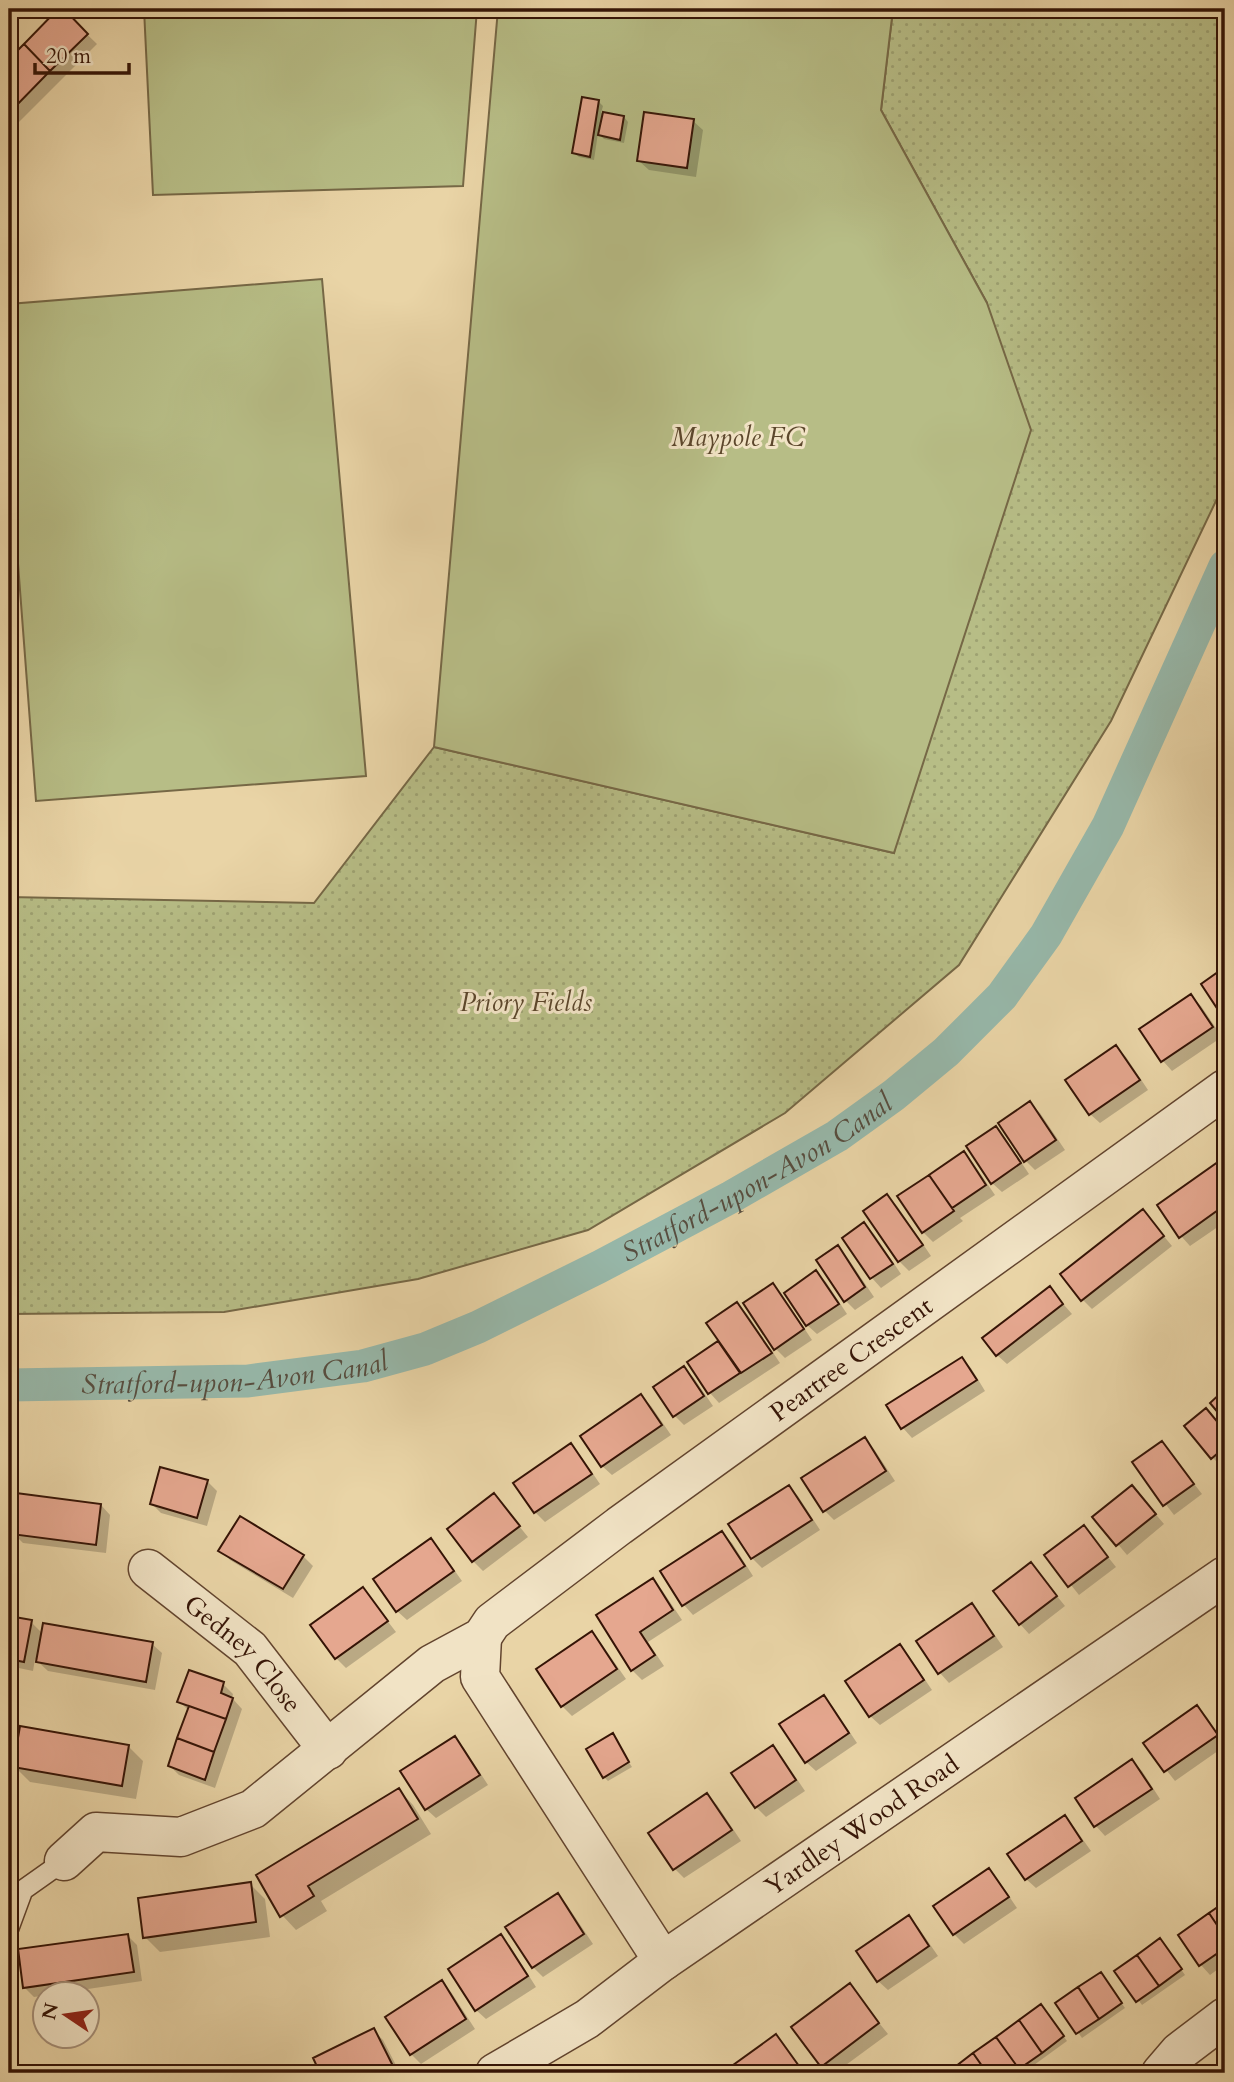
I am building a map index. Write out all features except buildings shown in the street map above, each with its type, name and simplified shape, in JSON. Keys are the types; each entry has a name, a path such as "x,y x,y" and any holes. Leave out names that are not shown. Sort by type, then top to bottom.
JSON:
{"street":[{"name":"Peartree Crescent","path":"64,1861 96,1832 181,1837 253,1809 432,1664 482,1637 492,1622 620,1526 1225,1089"},
{"name":"Gedney Close","path":"148,1569 250,1649 328,1750"},
{"name":"Yardley Wood Road","path":"495,2073 587,2020 663,1961 1225,1576"},
{"path":"482,1637 480,1677 663,1961"},
{"path":"1161,2073 1179,2052 1225,2017"}],"lane":[{"path":"9,1928 23,1890 64,1861"}],"green space":[{"path":"144,9 477,9 463,186 153,195"},
{"name":"Maypole FC","path":"498,9 893,9 881,110 987,303 1031,430 894,853 434,747"},
{"name":"Priory Fields","path":"893,9 1225,9 1225,482 1111,721 959,965 785,1113 588,1230 418,1279 224,1312 9,1314 9,897 314,903 434,747 894,853 987,303 881,110"},
{"path":"322,279 366,776 36,801 9,445 9,304"}],"waterway":[{"name":"Stratford-upon-Avon Canal","path":"9,1385 248,1381 363,1366 425,1349 478,1327 599,1267 731,1197 837,1136 894,1095 946,1052 1002,996 1046,935 1108,826 1225,566"}]}
